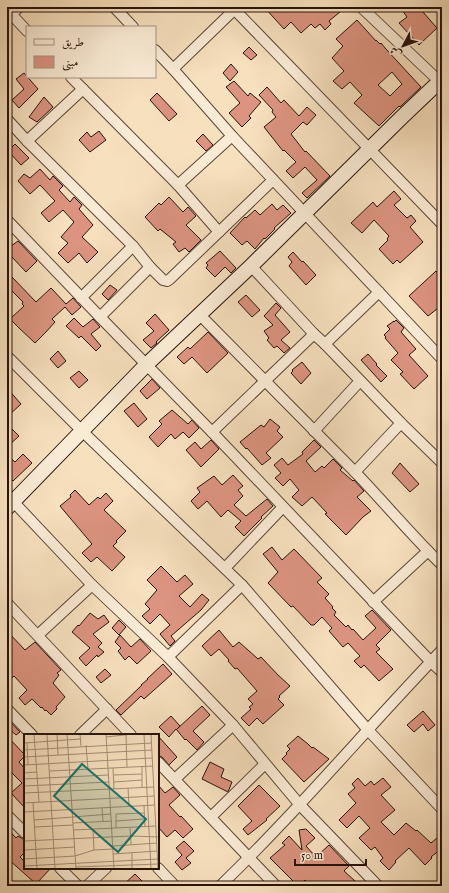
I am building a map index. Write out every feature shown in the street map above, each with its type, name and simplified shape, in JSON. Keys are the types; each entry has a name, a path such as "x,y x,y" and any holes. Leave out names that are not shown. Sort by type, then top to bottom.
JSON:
{"street":[{"path":"19,7 9,17 26,30"},
{"path":"114,7 132,26"},
{"path":"361,7 441,80 251,266 146,365 82,432 9,502 92,585 168,657 233,725 300,805 378,886"},
{"path":"173,69 234,8 369,150 442,224"},
{"path":"156,51 232,136 442,359"},
{"path":"72,78 178,186 219,232"},
{"path":"27,141 83,90"},
{"path":"7,119 27,141 133,246 150,267 163,280 167,281 273,180"},
{"path":"178,186 232,136"},
{"path":"9,225 212,432 430,662 442,672"},
{"path":"81,298 133,246"},
{"path":"251,266 314,334 442,463"},
{"path":"100,317 150,267"},
{"path":"325,344 379,292"},
{"path":"200,315 355,472 442,565"},
{"path":"212,432 314,334"},
{"path":"7,356 82,432 242,585 368,730 442,809"},
{"path":"314,431 360,381"},
{"path":"355,472 401,423"},
{"path":"225,568 283,507"},
{"path":"373,602 428,551"},
{"path":"38,635 92,585"},
{"path":"168,657 242,585"},
{"path":"7,603 131,734"},
{"path":"220,886 300,805 442,650"},
{"path":"7,709 31,734"},
{"path":"81,734 107,709"},
{"path":"174,779 233,725"},
{"path":"159,763 276,886"},
{"path":"210,817 265,764"},
{"path":"7,815 24,832"},
{"path":"61,869 78,886"},
{"path":"87,886 105,869"},
{"path":"159,869 175,886"}],"building":[{"path":"264,7 346,7 329,21 331,24 325,30 320,24 315,28 311,24 301,33 291,22 284,29"},
{"path":"400,7 428,7 423,12 437,28 419,45 399,23 407,17"},
{"path":"357,20 376,41 380,44 381,43 421,87 379,126 354,103 362,95 350,82 342,89 333,81 344,71 332,58 343,46 336,39","holes":["392,72 402,84 390,96 378,85"]},
{"path":"249,47 257,55 251,60 243,53"},
{"path":"231,64 238,72 230,81 223,73"},
{"path":"24,73 26,78 28,78 38,89 19,108 12,100 24,89 16,79"},
{"path":"234,81 248,96 250,93 261,102 249,116 251,118 242,127 229,113 240,103 226,87"},
{"path":"267,87 281,103 284,100 299,116 307,107 316,115 307,125 303,122 291,134 305,152 306,151 330,176 307,198 302,193 317,180 305,167 293,178 286,171 296,162 284,150 283,151 264,127 276,117 272,112 273,110 259,95"},
{"path":"157,93 177,114 169,121 150,100"},
{"path":"44,97 53,107 37,122 29,117"},
{"path":"99,131 106,140 90,152 79,140 87,132 91,137"},
{"path":"203,134 213,145 206,151 196,141"},
{"path":"15,144 29,158 21,165 8,151"},
{"path":"40,169 50,180 53,176 63,186 59,190 70,202 74,197 82,205 79,209 93,225 82,237 98,252 87,263 79,253 68,263 58,253 68,243 61,237 74,222 63,210 49,222 41,213 55,201 40,185 30,194 18,181 24,174 30,178"},
{"path":"394,191 401,199 394,205 407,218 411,215 416,221 410,227 423,242 400,263 397,260 393,264 379,249 388,240 387,239 389,236 374,220 362,233 351,223 373,202 377,207"},
{"path":"169,197 183,212 188,207 196,216 186,225 201,240 189,252 185,248 179,252 173,244 176,242 160,229 158,231 145,217 159,203 161,205"},
{"path":"272,204 277,210 283,205 291,213 274,228 275,229 265,239 264,238 255,249 247,241 242,245 230,233 245,217 246,218 255,210 260,215"},
{"path":"18,241 37,261 26,272 11,256 7,260 7,249"},
{"path":"220,251 236,268 231,273 225,267 215,277 206,268 208,265 206,263"},
{"path":"293,252 316,275 306,285 289,266 292,262 288,257"},
{"path":"436,271 442,278 442,315 437,309 428,316 409,296"},
{"path":"12,277 36,302 51,288 66,304 73,298 81,307 72,315 65,307 52,319 55,322 35,343 10,319 24,306 22,304 23,302 7,286 7,282"},
{"path":"110,285 117,290 108,300 102,294"},
{"path":"246,295 260,310 252,317 238,302"},
{"path":"276,303 281,308 275,315 290,332 281,340 290,348 284,353 277,346 274,348 267,340 269,338 264,331 273,325 264,316"},
{"path":"155,314 169,330 151,348 143,340 154,331 146,323"},
{"path":"74,318 83,327 93,319 100,327 91,334 101,346 96,351 81,336 79,338 66,326"},
{"path":"396,320 404,328 401,332 416,349 409,355 428,376 414,389 400,374 403,372 391,360 398,353 384,335 390,329 387,326"},
{"path":"208,332 228,353 207,373 192,357 184,364 177,357 188,347 190,349"},
{"path":"58,351 66,361 58,368 50,359"},
{"path":"368,354 387,376 381,382 361,360"},
{"path":"302,362 311,373 301,384 291,373 293,371 292,370"},
{"path":"79,371 88,380 79,388 70,378"},
{"path":"152,379 160,388 147,399 140,391"},
{"path":"7,388 21,404 7,417"},
{"path":"134,403 147,419 138,427 124,411"},
{"path":"172,410 188,424 192,420 199,428 189,438 183,432 175,439 171,434 158,447 149,437 162,424 159,421"},
{"path":"270,419 280,427 277,431 283,437 266,453 271,458 262,465 240,442 261,425 264,427"},
{"path":"7,424 19,436 7,447"},
{"path":"211,440 219,449 201,467 186,450 195,442 201,449"},
{"path":"314,440 321,447 306,461 315,472 322,466 324,468 333,459 342,468 340,470 353,481 354,480 364,491 357,497 371,511 363,517 346,535 325,514 327,513 312,497 302,506 292,497 299,490 290,479 283,486 275,478 281,473 274,465 282,458 288,465 303,454 302,452"},
{"path":"23,454 32,463 13,481 7,475 7,455 15,462"},
{"path":"400,463 419,484 410,492 392,473"},
{"path":"233,475 243,486 238,490 243,496 234,505 246,516 267,499 273,506 244,536 235,527 241,521 228,510 221,517 207,501 198,509 191,501 200,492 197,488 214,476 222,485"},
{"path":"75,490 89,505 98,497 100,499 106,493 113,501 104,510 126,531 113,546 125,557 112,571 97,557 91,562 82,553 92,544 60,506 71,497 70,495"},
{"path":"272,547 282,560 294,549 322,578 317,582 329,594 325,598 336,612 334,615 346,627 348,625 352,630 353,629 363,640 376,628 365,616 372,610 391,630 376,645 380,649 376,652 393,669 379,681 364,665 361,668 354,661 360,656 348,643 343,647 329,631 332,628 322,617 314,625 311,625 293,606 291,607 268,583 278,572 263,554"},
{"path":"161,566 177,582 185,575 193,584 179,596 190,607 202,594 209,600 201,610 171,636 175,641 170,646 160,634 170,625 160,614 150,624 142,616 150,609 145,604 157,590 147,580"},
{"path":"90,613 98,619 104,615 109,622 93,634 102,643 98,647 104,652 98,657 97,655 86,666 79,658 90,648 72,632"},
{"path":"119,620 126,627 119,635 112,628"},
{"path":"219,630 233,647 239,642 258,659 261,657 290,686 279,696 280,697 278,699 284,705 263,724 257,718 249,726 241,718 251,709 249,707 253,704 248,699 257,691 237,668 235,669 219,649 211,656 202,646"},
{"path":"7,631 25,650 35,642 61,670 57,673 59,675 53,683 65,697 51,715 32,699 25,705 19,698 27,690 14,676 7,683"},
{"path":"120,635 131,647 140,639 151,651 137,664 129,656 125,660 118,651 121,648 115,642"},
{"path":"163,664 172,674 144,699 141,696 121,715 116,710"},
{"path":"105,669 111,675 101,683 96,677"},
{"path":"202,706 210,715 193,731 204,742 197,750 186,739 185,740 176,729 169,737 159,727 171,716 180,726 177,729"},
{"path":"423,711 435,725 428,731 423,724 414,732 407,725"},
{"path":"7,718 20,732 16,735 7,727"},
{"path":"7,736 24,754 24,757 19,762 24,768 24,807 11,793 22,783 7,768"},
{"path":"298,736 312,748 313,747 329,759 304,782 282,759 290,749 287,746"},
{"path":"159,737 177,757 169,765 162,757 159,756"},
{"path":"210,762 224,769 221,777 232,782 228,792 202,779"},
{"path":"358,778 365,786 371,781 374,785 383,778 391,787 381,795 395,810 381,822 394,835 406,823 416,831 417,830 431,843 437,838 442,843 442,848 431,857 432,858 425,865 409,848 395,861 396,862 389,870 380,861 383,858 375,847 371,850 359,838 370,828 359,816 347,828 339,820 356,803 348,794 355,788 352,784"},
{"path":"259,785 280,806 266,819 267,820 248,835 243,829 252,821 238,806"},
{"path":"159,786 165,793 173,787 180,795 169,805 193,829 183,838 175,830 167,837 159,828"},
{"path":"7,828 16,838 18,836 24,839 24,853 20,857 24,861 24,869 50,869 36,884 7,858"},
{"path":"306,829 315,838 306,846 316,857 329,845 349,866 344,871 355,881 349,886 310,886 305,880 298,886 270,858 285,845 282,843 289,836 302,850 299,830"},
{"path":"184,841 194,851 186,858 191,863 182,870 175,862 182,855 176,848"},
{"path":"135,874 147,886 122,886"}]}
